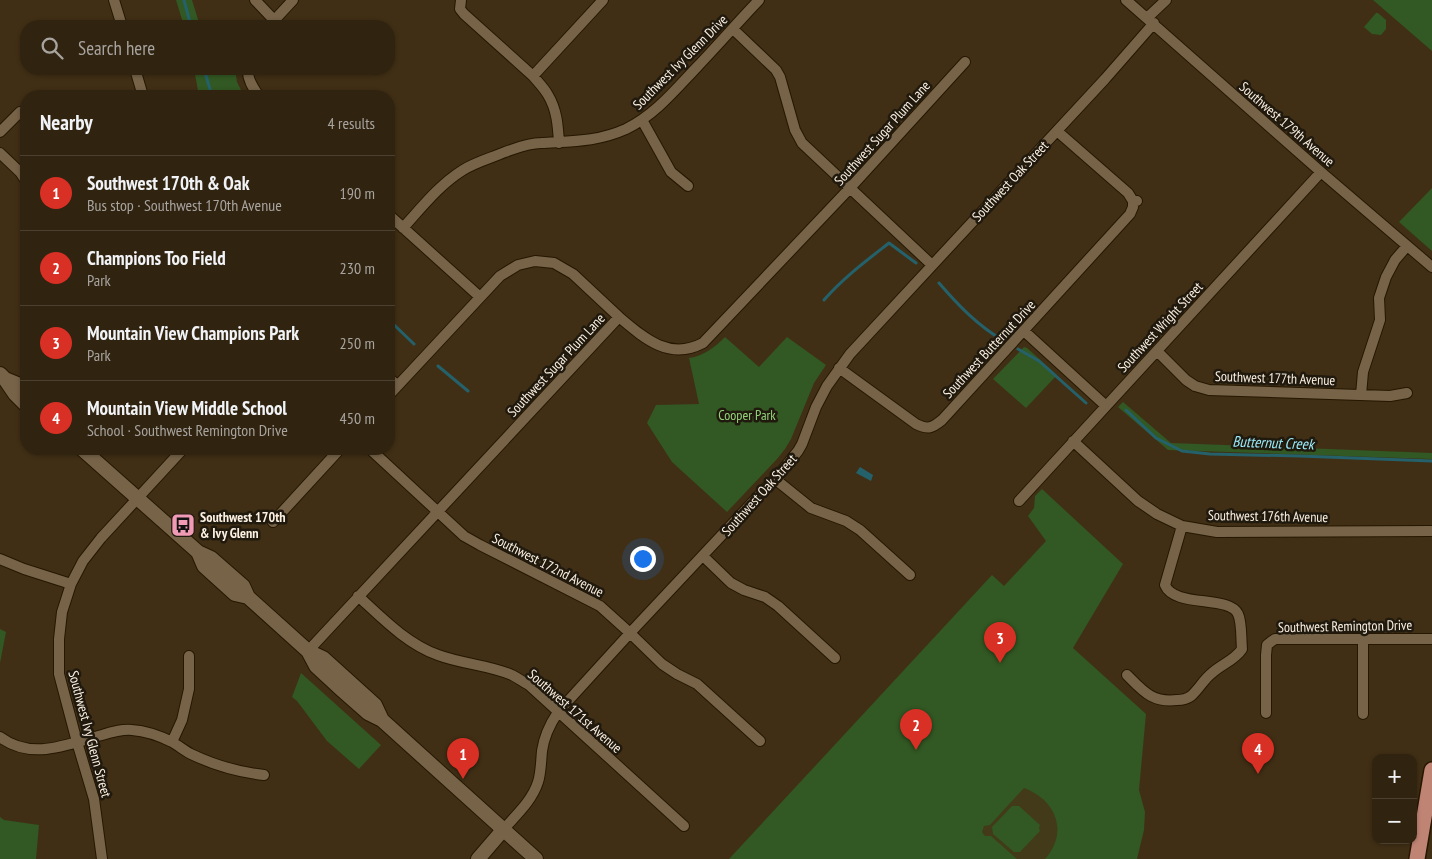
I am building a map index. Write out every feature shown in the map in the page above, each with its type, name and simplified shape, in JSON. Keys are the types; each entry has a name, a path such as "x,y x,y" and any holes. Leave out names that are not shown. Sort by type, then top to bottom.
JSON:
{"main road":[{"path":"2,376 20,385"},
{"path":"2,376 20,399"},
{"path":"89,455 198,552 211,558 243,586 248,597 308,651 323,658 375,704 382,720 536,859"},
{"path":"1417,859 1432,770"},
{"name":"Southwest Oak Street","path":"478,859 504,830"}],"street":[{"path":"114,0 120,20"},
{"path":"255,0 270,20"},
{"path":"275,20 293,0"},
{"path":"461,0 460,9 464,14 533,76 548,95 557,117 559,143"},
{"path":"533,76 603,0"},
{"name":"Southwest Ivy Glenn Drive","path":"403,228 435,192 463,170 482,161 524,145 589,140 611,135 642,120 678,87 759,0"},
{"name":"Southwest 179th Avenue","path":"1126,0 1320,172 1432,267"},
{"name":"Southwest Oak Street","path":"504,830 534,792 539,780 545,738 558,712 630,632 775,479 798,451 821,396 850,354 1057,130 1151,21 1166,0"},
{"path":"732,29 776,70 780,77 798,138 809,151 932,265"},
{"name":"Southwest Sugar Plum Lane","path":"308,651 619,317 642,336 663,347 685,349 704,343 965,62"},
{"path":"137,75 141,90"},
{"path":"248,75 254,90"},
{"path":"0,132 20,112"},
{"path":"642,120 671,172 688,186"},
{"name":"Southwest Butternut Drive","path":"839,368 916,424 923,428 928,428 942,420 1024,331 1130,214 1135,201 1057,130"},
{"path":"0,153 20,172"},
{"name":"Southwest Wright Street","path":"1019,501 1320,172"},
{"path":"395,221 480,297"},
{"path":"1360,394 1363,372 1380,320 1379,298 1386,277 1395,260 1407,246"},
{"path":"395,388 500,276 518,265 535,261 554,263 572,274 619,317"},
{"path":"1024,331 1106,406"},
{"name":"Southwest 177th Avenue","path":"1157,351 1186,380 1195,386 1209,390 1390,396 1407,393"},
{"name":"Southwest 176th Avenue","path":"1074,441 1138,501 1157,514 1182,526 1217,532 1432,531"},
{"name":"Southwest Ivy Glenn Street","path":"102,859 94,799 58,674 58,639 62,612 71,584 83,561 101,538 177,455"},
{"path":"272,522 334,455"},
{"name":"Southwest 172nd Avenue","path":"376,455 464,536 600,606 630,632 662,664 697,684 760,740"},
{"path":"775,479 811,508 846,521 860,530 910,574"},
{"path":"1127,675 1144,692 1155,698 1169,701 1183,700 1191,696 1211,673 1230,661 1242,648 1239,615 1233,607 1194,600 1171,594 1167,591 1165,586 1182,526"},
{"path":"703,556 731,583 764,597 778,606 835,658"},
{"path":"0,559 71,584"},
{"name":"Southwest 171st Avenue","path":"358,596 395,629 416,644 437,655 500,671 528,685 684,826"},
{"path":"1363,639 1363,714"},
{"name":"Southwest Remington Drive","path":"1266,713 1266,655 1267,645 1272,641 1432,639"},
{"path":"172,742 182,720 190,689 189,656"},
{"path":"0,737 26,749 42,750 61,747 114,731 132,730 152,734 172,742 190,754 222,768 264,775"}],"green space":[{"path":"176,0 192,0 198,20 182,20"},
{"path":"1373,0 1432,0 1432,51"},
{"path":"1376,13 1386,20 1386,29 1381,35 1372,34 1364,27"},
{"path":"195,75 236,75 241,90 198,90"},
{"path":"1432,188 1432,251 1399,222"},
{"name":"Cooper Park","path":"725,337 759,367 787,337 826,365 814,383 785,449 727,512 672,462 647,423 656,405 699,404 689,358 709,351"},
{"path":"1024,347 1057,375 1026,408 993,379"},
{"path":"1123,402 1171,443 1432,453 1432,459 1168,450 1118,407"},
{"path":"1042,489 1123,564 1073,648 1146,714 1139,790 1145,812 1144,830 1137,859 729,859 992,575 1004,586 1046,541 1028,516 1034,508 1035,496"},
{"path":"0,629 6,632 0,663"},
{"path":"301,673 381,745 359,769 327,741 292,697"},
{"path":"0,817 4,820 39,825 36,859 0,859"}],"sand":[{"path":"1024,788 1044,800 1051,809 1056,818 1056,838 1052,849 1045,859 1017,859 991,836 985,836 982,832 984,826 990,825","holes":["1012,806 1019,806 1040,825 1040,831 1020,852 1014,852 993,834 992,827"]}],"water":[{"path":"860,467 873,475 871,481 856,473"}],"waterway":[{"name":"Butternut Creek","path":"184,0 189,20"},
{"name":"Butternut Creek","path":"206,75 210,90"},
{"name":"Butternut Creek","path":"824,300 847,277 889,243 916,263"},
{"name":"Butternut Creek","path":"939,283 969,315 1004,341"},
{"name":"Butternut Creek","path":"395,326 414,344"},
{"name":"Butternut Creek","path":"1018,349 1039,361 1086,403"},
{"name":"Butternut Creek","path":"438,366 468,391"},
{"name":"Butternut Creek","path":"1126,410 1156,438 1182,451 1210,454 1432,461"}],"place":[{"name":"Southwest 170th & Ivy Glenn","path":"183,525"},
{"name":"Mountain View Champions Park","path":"1000,663"},
{"name":"Champions Too Field","path":"916,750"},
{"name":"Mountain View Middle School","path":"1258,774"},
{"name":"Southwest 170th & Oak","path":"463,779"}]}
